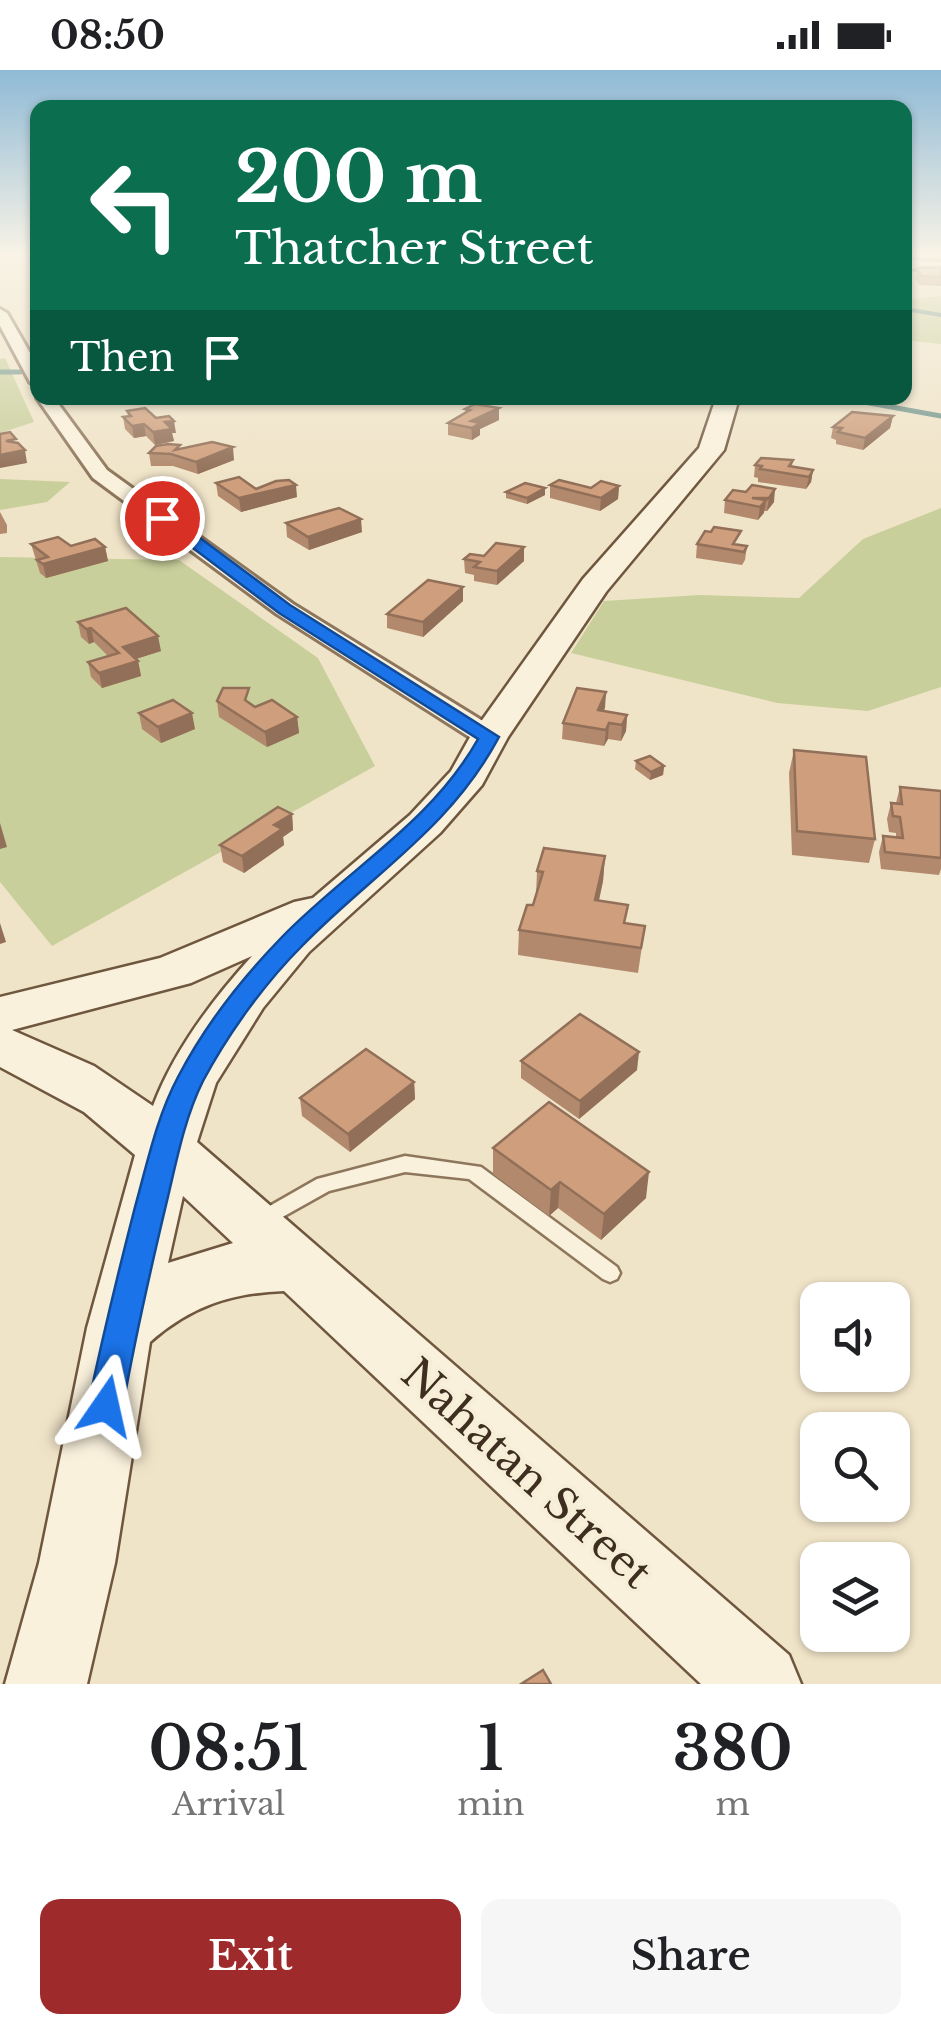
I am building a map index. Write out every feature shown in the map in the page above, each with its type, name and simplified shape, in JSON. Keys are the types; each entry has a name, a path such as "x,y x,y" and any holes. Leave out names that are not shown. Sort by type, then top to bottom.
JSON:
{"main road":[{"path":"46,1684 77,1563 120,1328 164,1150 190,1080 217,1036 292,941 425,824 468,776 489,737 594,586 710,450 724,405"},
{"path":"0,1015 174,971 339,898"},
{"name":"Nahatan Street","path":"0,1045 66,1074 118,1108 201,1177 760,1684"},
{"path":"120,1328 152,1299 194,1278 262,1264 273,1245"}],"street":[{"path":"8,327 30,367"},
{"path":"51,405 100,474 284,609 489,737"}],"lane":[{"path":"273,1245 324,1185 405,1164 474,1172 610,1273"}],"green space":[{"path":"912,327 941,327 941,344 912,341"},
{"path":"5,358 34,422 0,433 0,359"},
{"path":"0,479 70,482 47,502 0,510"},
{"path":"941,508 941,687 868,711 777,703 571,653 604,601 699,595 799,598 863,539"},
{"path":"0,557 179,560 318,658 375,766 52,946 0,882"}],"building":[{"path":"473,405 499,408 471,421 480,423 472,428 448,423 470,410 465,409"},
{"path":"145,408 156,418 169,416 174,421 165,422 172,429 153,432 144,424 132,426 123,417 131,416 127,411"},
{"path":"852,412 893,416 865,438 838,432 842,428 833,427"},
{"path":"10,432 16,439 6,441 18,443 25,450 0,455 0,434"},
{"path":"212,442 233,447 196,462 171,454 149,453 156,446 180,445 175,450"},
{"path":"761,458 793,460 789,466 813,470 809,477 760,469 762,466 755,465"},
{"path":"239,477 256,489 276,481 289,480 296,485 239,498 216,483"},
{"path":"559,480 591,488 601,481 619,486 601,498 550,485"},
{"path":"525,483 545,488 527,498 506,492"},
{"path":"752,485 775,489 769,498 752,498 766,500 760,507 725,500 733,490 746,492"},
{"path":"339,508 361,519 308,537 286,523"},
{"path":"714,527 741,531 733,544 747,546 744,552 697,544 705,531 711,532"},
{"path":"58,537 71,546 95,539 105,547 43,564 37,560 48,557 31,544"},
{"path":"496,543 524,547 497,571 474,567 480,562 464,559 470,554 484,556"},
{"path":"428,580 463,587 423,622 387,614"},
{"path":"126,608 158,636 123,647 138,661 99,673 88,662 119,653 91,628 86,629 78,622"},
{"path":"223,688 249,688 245,700 255,707 272,700 297,717 265,732 217,701"},
{"path":"577,688 606,692 598,710 627,715 622,725 609,723 606,730 563,723"},
{"path":"173,700 192,713 158,727 139,713"},
{"path":"794,750 866,757 875,839 797,831"},
{"path":"650,756 664,766 651,772 636,761"},
{"path":"900,787 941,791 941,858 885,852 883,836 903,838 900,817 893,816 891,803 902,804"},
{"path":"278,807 292,814 274,825 282,829 242,856 220,845"},
{"path":"544,848 605,856 595,900 628,905 624,923 645,926 641,948 519,930 527,905 533,905 543,872 537,871"},
{"path":"580,1014 639,1052 580,1101 521,1061"},
{"path":"366,1049 414,1082 348,1134 300,1098"},
{"path":"549,1102 649,1172 604,1214 560,1182 551,1190 493,1148"},
{"path":"543,1670 551,1684 521,1684"}],"waterway":[{"path":"0,372 20,372"},
{"path":"880,405 941,416"}],"route":[{"path":"106,1406 120,1328 164,1150 190,1080 245,996 292,941 425,824 468,776 489,737 284,609 162,518"}]}
